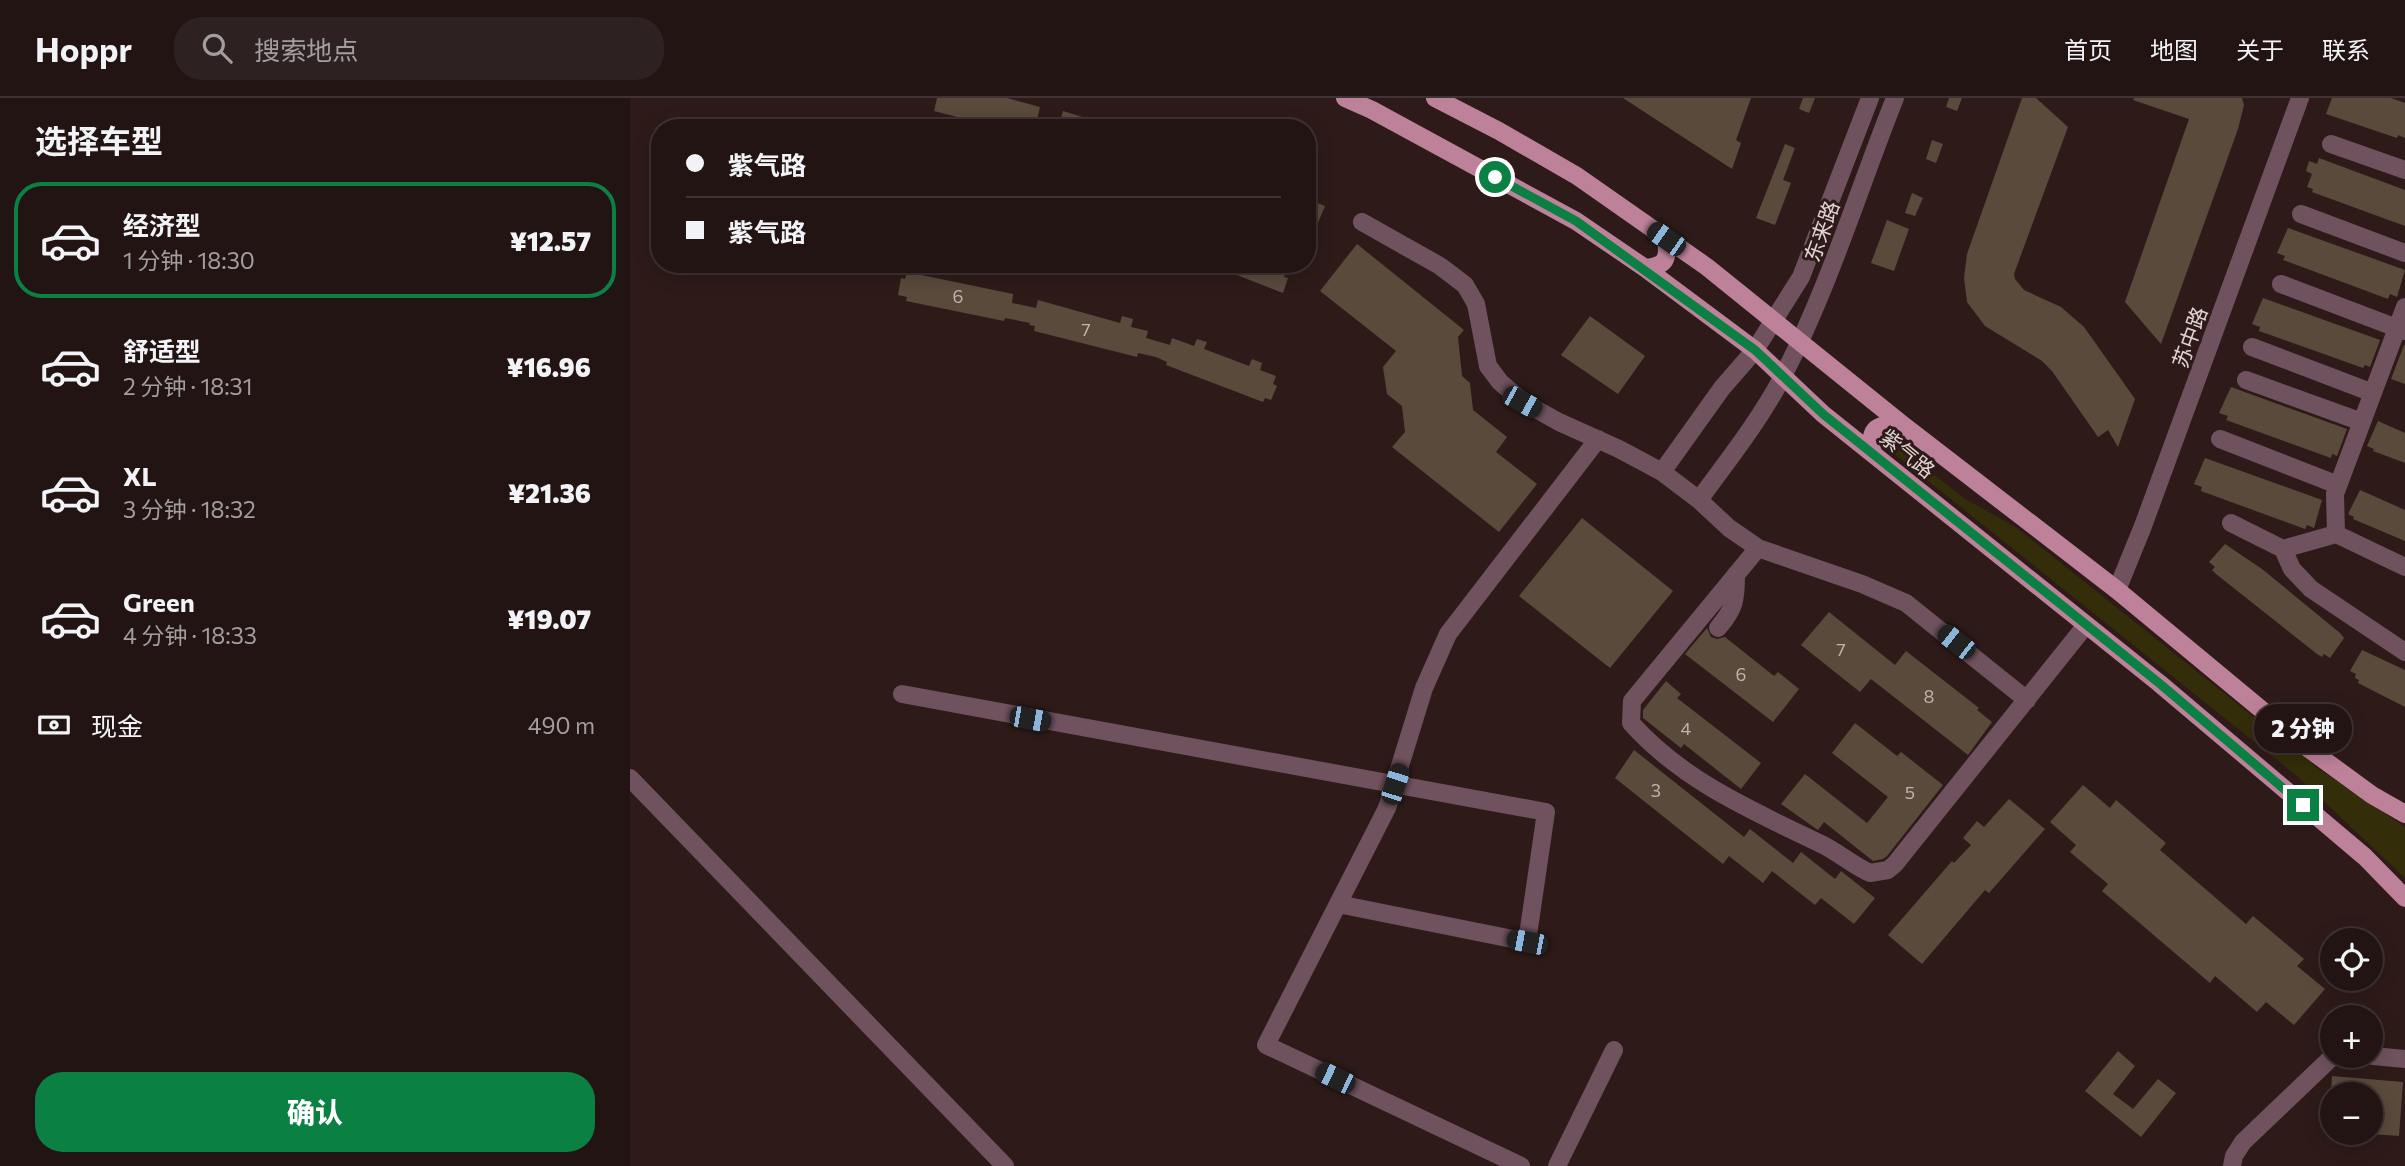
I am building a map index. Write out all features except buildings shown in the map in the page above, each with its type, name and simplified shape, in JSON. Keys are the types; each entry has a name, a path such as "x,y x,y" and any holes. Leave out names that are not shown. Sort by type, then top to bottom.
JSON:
{"main road":[{"name":"紫气路","path":"1345,98 1576,221 1645,268 1755,350 1823,414 2086,625 2365,857 2405,898"},
{"name":"紫气路","path":"1435,98 1577,176 1666,239 1775,321 1903,425 2117,590 2309,749 2372,795 2405,814"},
{"path":"1645,268 1658,267 1666,259 1666,239"},
{"path":"1873,454 1870,438 1874,429 1884,424 1903,425"}],"street":[{"name":"苏中路","path":"2117,590 2300,98"},
{"path":"1866,99 1892,104"},
{"name":"东来路","path":"1662,472 1722,388 1755,350 1801,277 1866,99"},
{"name":"东来路","path":"1699,500 1759,416 1783,377 1824,290 1892,104"},
{"path":"2331,144 2405,170"},
{"path":"2301,214 2405,253"},
{"path":"1362,222 1440,266 1465,285 1476,304 1488,366 1500,382 1522,402 1662,472 1699,500 1729,528 1758,548 1862,584 1906,603 2027,700"},
{"path":"2281,284 2401,329"},
{"path":"2336,534 2335,494 2372,393 2401,329 2405,307"},
{"path":"2252,347 2372,393"},
{"path":"2246,380 2362,422"},
{"path":"1521,1166 1266,1045 1387,808 1424,688 1448,634 1598,439"},
{"path":"2220,439 2338,485"},
{"path":"2231,523 2283,549 2292,569 2311,589 2405,652"},
{"path":"2283,549 2336,534 2405,567"},
{"path":"1758,548 1632,701 1631,723 1642,736 1712,790 1835,851 1862,870 1879,873 1895,864 2086,625"},
{"path":"1718,628 1731,612 1736,600 1736,574"},
{"path":"902,694 1546,812 1527,942 1338,904"},
{"path":"630,778 1005,1166"},
{"path":"1557,1166 1614,1050"},
{"path":"2383,1057 2405,1059"},
{"path":"2232,1166 2234,1156 2243,1142 2320,1068"}],"shaded area":[{"path":"1882,434 1964,498 2017,528 2319,769 2405,827 2405,878 2296,775 1877,440"}],"route":[{"path":"1495,177 1576,221 1645,268 1755,350 1823,414 2159,683 2303,805"}]}
